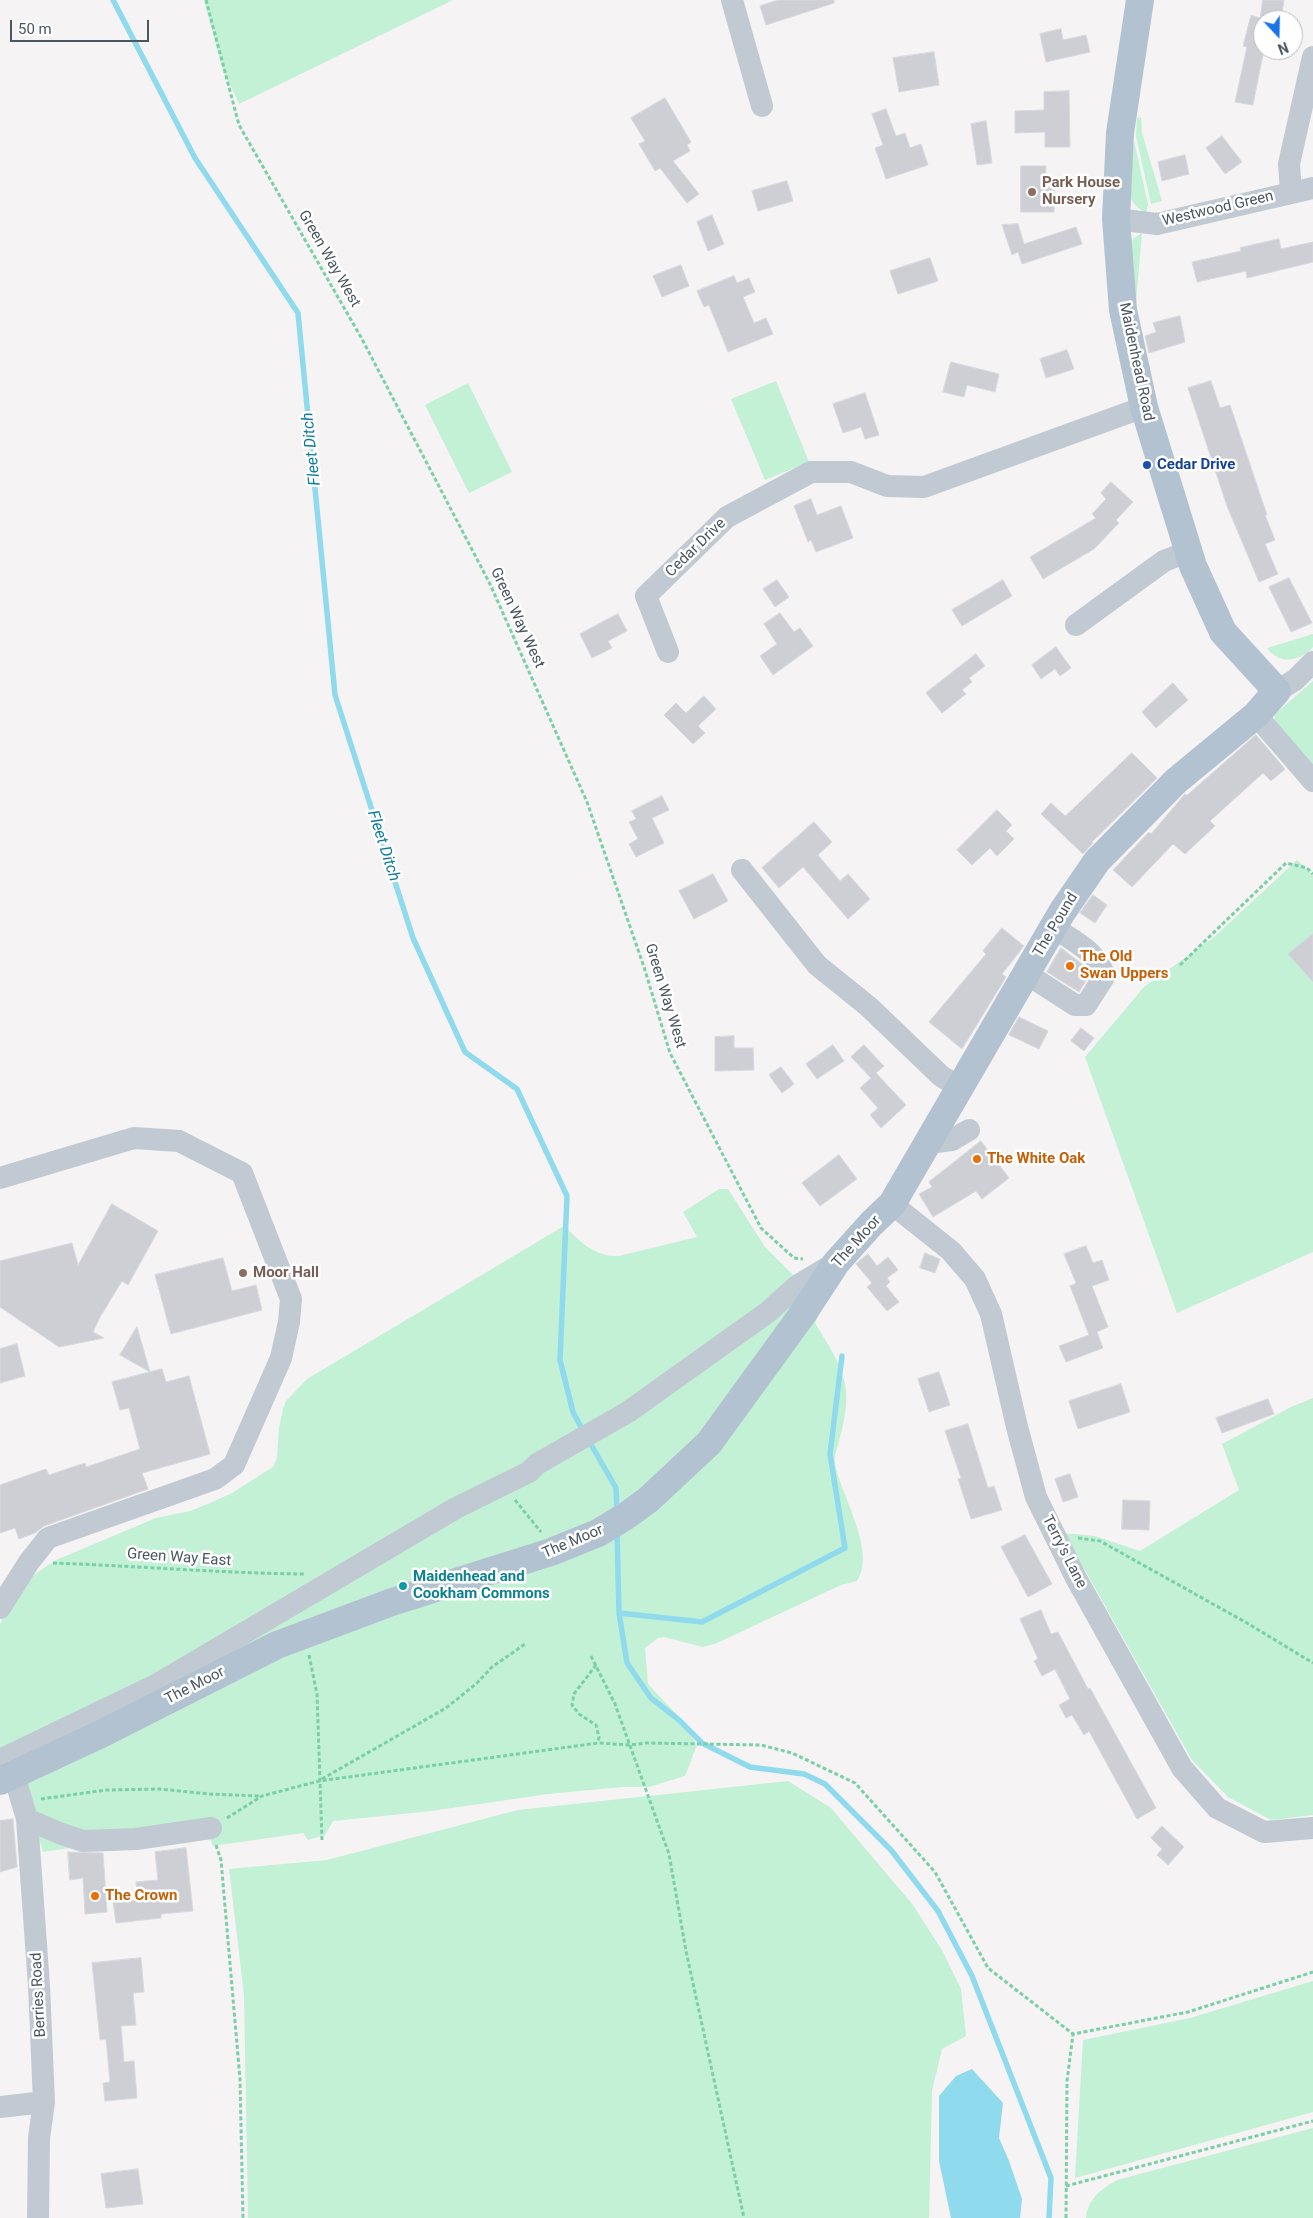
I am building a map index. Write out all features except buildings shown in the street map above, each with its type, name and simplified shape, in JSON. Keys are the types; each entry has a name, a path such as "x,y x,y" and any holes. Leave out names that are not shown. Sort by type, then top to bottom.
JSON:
{"main road":[{"name":"Maidenhead Road","path":"1140,0 1120,133 1116,219 1124,310 1144,407 1187,552 1223,632 1277,691"},
{"name":"The Pound","path":"892,1204 930,1142 1053,928 1097,861 1176,782 1256,715 1277,691"},
{"name":"The Moor","path":"5,1772 277,1645 392,1602 553,1561 598,1533 648,1500 709,1443 802,1315 836,1263 892,1204"}],"street":[{"path":"732,0 762,106"},
{"name":"Westwood Green","path":"1291,192 1289,164 1313,57"},
{"name":"Westwood Green","path":"1116,219 1157,224 1313,188"},
{"name":"Cedar Drive","path":"668,652 646,596 727,517 811,472 851,472 887,486 924,487 1144,407"},
{"path":"1076,625 1164,562 1187,552"},
{"path":"1277,691 1294,680 1313,662"},
{"path":"1256,715 1313,781"},
{"path":"742,870 817,965 869,1007 941,1076 961,1088"},
{"path":"1027,974 1075,1005 1086,1005 1104,977 1101,965 1081,946 1053,928"},
{"path":"930,1142 952,1140 969,1130"},
{"path":"0,1178 134,1138 179,1141 242,1173 291,1299 289,1322 281,1358 234,1465 215,1479 48,1538 28,1562 0,1608"},
{"name":"Terry's Lane","path":"892,1204 951,1250 975,1279 991,1314 1017,1427 1036,1497 1076,1578 1182,1768 1217,1808 1264,1832 1313,1828"},
{"path":"5,1772 456,1508 529,1472 537,1464 628,1412 768,1312 797,1286 836,1263"},
{"name":"Berries Road","path":"5,1772 27,1818 39,1986 44,2102 39,2138 38,2218"},
{"path":"27,1818 59,1833 83,1841 136,1839 212,1828"},
{"path":"0,2106 44,2102"}],"path":[{"name":"Green Way West","path":"206,0 239,125 362,340 490,584 587,802 644,967 670,1053 761,1228 788,1253"},
{"path":"1180,965 1286,863 1307,868 1313,874"},
{"path":"515,1500 547,1538 553,1561"},
{"path":"1054,1534 1100,1542 1247,1623 1313,1663"},
{"name":"Green Way East","path":"28,1562 144,1566 225,1573 308,1574 324,1585"},
{"path":"303,1635 317,1694 322,1840"},
{"path":"319,1781 446,1708 476,1684 492,1667 525,1644"},
{"path":"591,1656 614,1704 669,1854 686,1951 744,2218"},
{"path":"596,1665 574,1694 572,1705 579,1714 596,1725 599,1737 598,1742"},
{"path":"41,1799 106,1790 160,1789 209,1794 262,1796 319,1781 598,1742 630,1745 726,1744 762,1746 792,1753 855,1783 935,1872 988,1968 1073,2034 1188,2012 1313,1972"},
{"path":"242,2218 240,2079 221,1860 212,1828 262,1796"},
{"path":"1066,2218 1067,2081 1073,2034"},
{"path":"1066,2186 1313,2121"}],"green space":[{"path":"204,0 453,0 239,104 221,64"},
{"path":"1141,117 1142,133 1162,201 1151,204 1136,136 1137,118"},
{"path":"1134,141 1148,204 1146,213 1131,199 1128,190 1128,172"},
{"path":"1142,233 1133,337 1128,246 1134,238"},
{"path":"776,381 809,462 765,480 731,399"},
{"path":"468,383 512,472 469,493 425,405"},
{"path":"1313,634 1313,647 1302,656 1296,658 1284,659 1278,657 1267,648"},
{"path":"1313,681 1313,767 1276,724 1274,715"},
{"path":"1297,860 1313,875 1313,1252 1177,1313 1085,1057 1144,987 1213,938"},
{"path":"719,1189 728,1189 765,1247 823,1305 815,1323 836,1360 843,1376 846,1392 845,1415 835,1454 835,1464 838,1477 856,1523 863,1555 862,1569 857,1581 841,1585 717,1643 703,1647 664,1637 658,1638 645,1648 648,1684 679,1717 697,1745 685,1776 649,1787 622,1787 548,1794 431,1811 333,1821 325,1835 308,1840 303,1833 213,1846 206,1828 43,1852 28,1801 0,1777 0,1624 11,1603 35,1574 56,1560 156,1518 190,1511 210,1503 232,1493 273,1467 277,1458 279,1428 286,1401 307,1379 564,1226 582,1243 595,1251 610,1256 619,1256 697,1237 683,1212"},
{"path":"1313,1398 1313,1815 1271,1820 1228,1797 1192,1760 1064,1533 1095,1536 1140,1551 1239,1490 1222,1444 1291,1407"},
{"path":"788,1781 831,1808 913,1905 943,1952 961,1989 966,2036 942,2049 932,2091 929,2218 248,2218 244,1995 229,1869 327,1860 518,1810"},
{"path":"1313,1981 1313,2112 1075,2178 1083,2040 1190,2018"},
{"path":"1313,2128 1313,2218 1086,2218 1089,2205 1096,2195 1117,2180"}],"water":[{"path":"972,2069 1003,2103 999,2138 1022,2199 1020,2218 951,2218 939,2161 939,2096 956,2076"}],"waterway":[{"name":"Fleet Ditch","path":"113,0 195,158 298,313 335,695 413,938 465,1052 517,1089 567,1196 560,1360 573,1412 584,1433"},
{"path":"619,1613 702,1622 845,1548 830,1454 842,1356"},
{"path":"589,1441 616,1488 617,1512"},
{"path":"617,1531 619,1613 627,1663 651,1698 679,1720 702,1743 750,1767 804,1774 825,1784 891,1850 938,1911 972,1976 1051,2178 1049,2218"}],"place":[{"name":"Park House Nursery","path":"1032,192"},
{"name":"Cedar Drive","path":"1147,465"},
{"name":"The Old Swan Uppers","path":"1070,966"},
{"name":"The White Oak","path":"977,1159"},
{"name":"Moor Hall","path":"243,1273"},
{"name":"Maidenhead and Cookham Commons","path":"403,1586"},
{"name":"The Crown","path":"95,1896"}]}
